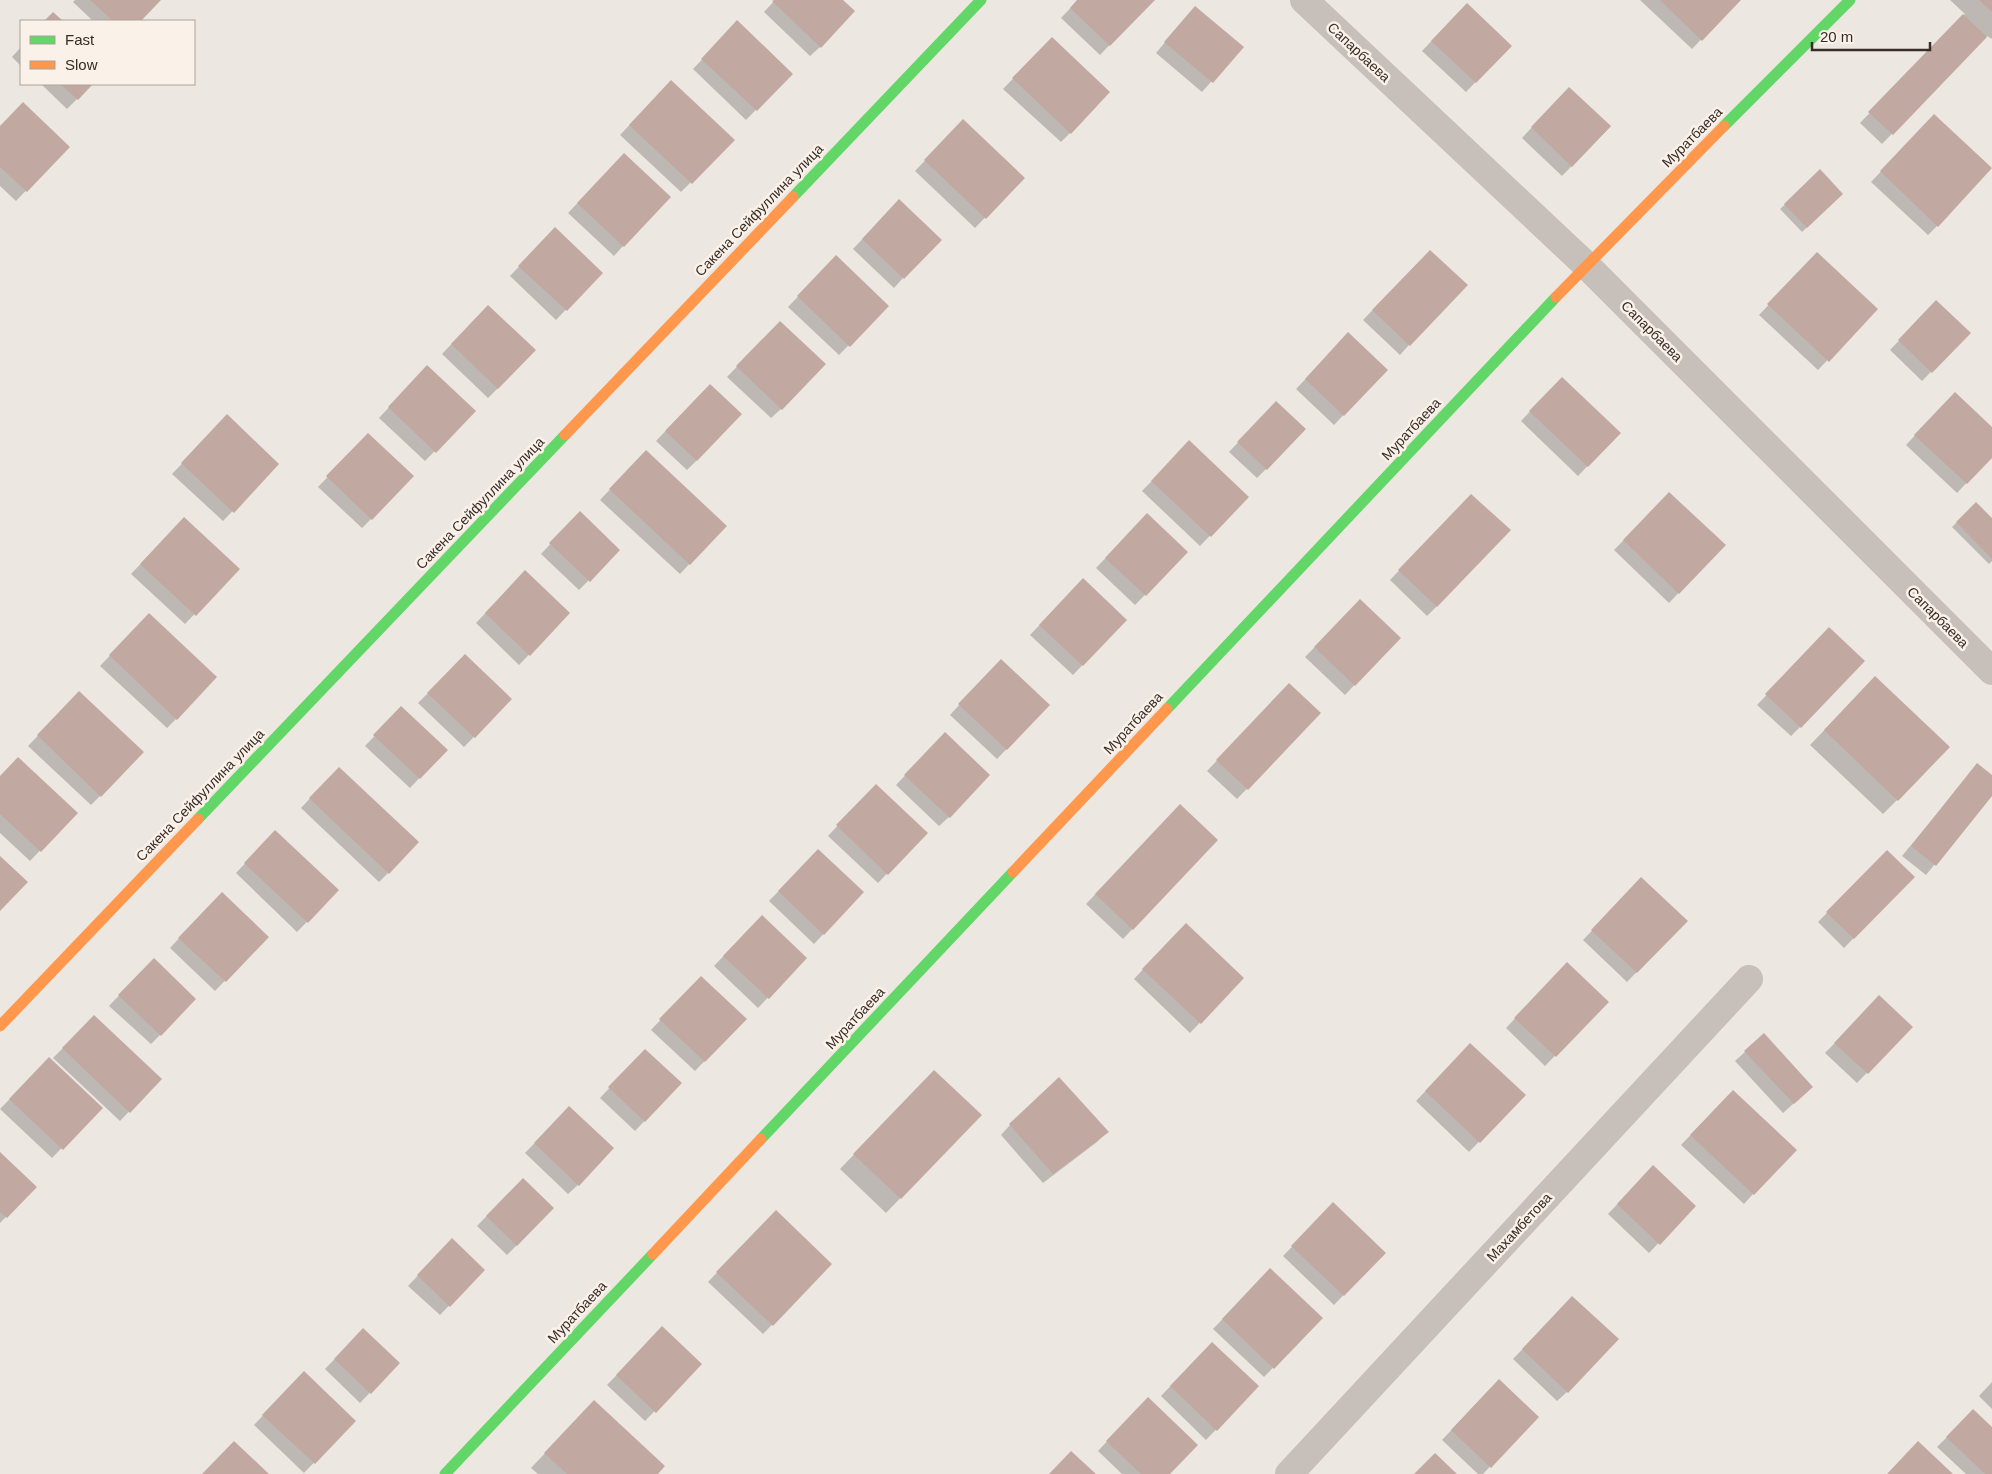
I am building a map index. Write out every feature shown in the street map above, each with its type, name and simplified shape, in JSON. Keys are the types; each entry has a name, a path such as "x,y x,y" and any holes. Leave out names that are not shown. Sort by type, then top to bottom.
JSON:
{"street":[{"name":"Сакена Сейфуллина улица","path":"0,1026 981,0"},
{"name":"Сапарбаева","path":"1304,0 1586,264 1992,671"},
{"name":"Муратбаева","path":"445,1474 1586,264 1850,0"},
{"name":"Махамбетова","path":"1289,1474 1749,979"}],"building":[{"path":"90,0 161,0 142,20 112,20"},
{"path":"843,0 855,11 821,48 772,1"},
{"path":"1077,0 1155,0 1110,46 1070,8"},
{"path":"1660,0 1741,0 1702,41"},
{"path":"1979,0 1992,0 1992,12"},
{"path":"1467,3 1512,46 1476,83 1431,41"},
{"path":"1195,6 1244,47 1213,83 1164,42"},
{"path":"53,12 62,20 45,20"},
{"path":"1963,14 1987,37 1893,135 1868,112"},
{"path":"737,20 793,74 757,111 701,59"},
{"path":"1052,37 1110,92 1071,134 1012,78"},
{"path":"671,80 735,140 692,184 629,125"},
{"path":"61,85 92,85 78,100"},
{"path":"1569,87 1611,126 1572,167 1531,127"},
{"path":"23,102 70,147 27,192 0,167 0,126"},
{"path":"1934,114 1992,168 1938,227 1880,171"},
{"path":"963,119 1025,178 986,219 924,160"},
{"path":"624,153 671,197 624,247 577,203"},
{"path":"1820,169 1843,194 1807,228 1784,204"},
{"path":"899,199 942,240 904,279 862,239"},
{"path":"555,227 603,273 567,311 518,266"},
{"path":"1430,250 1468,285 1410,346 1372,310"},
{"path":"1817,252 1878,309 1829,362 1767,304"},
{"path":"836,255 889,306 850,347 797,296"},
{"path":"1936,300 1971,333 1932,373 1898,340"},
{"path":"488,305 536,350 498,389 451,344"},
{"path":"780,321 826,364 782,410 736,366"},
{"path":"1348,332 1388,370 1344,416 1305,379"},
{"path":"427,365 476,411 436,453 388,407"},
{"path":"1562,377 1621,433 1588,467 1529,411"},
{"path":"710,384 742,414 697,461 665,431"},
{"path":"1955,392 1992,427 1992,458 1967,484 1914,435"},
{"path":"1276,401 1306,429 1267,470 1237,442"},
{"path":"227,414 279,464 234,513 181,463"},
{"path":"368,433 414,476 372,520 326,476"},
{"path":"1189,440 1249,497 1211,537 1151,481"},
{"path":"646,450 727,526 690,565 609,489"},
{"path":"1669,492 1726,545 1679,594 1623,540"},
{"path":"1471,494 1511,530 1437,607 1398,570"},
{"path":"1976,502 1992,518 1992,559 1956,522"},
{"path":"580,511 620,550 590,582 549,543"},
{"path":"1147,513 1188,552 1146,596 1105,558"},
{"path":"184,517 240,569 196,616 140,564"},
{"path":"525,570 570,613 530,656 485,613"},
{"path":"1083,578 1127,620 1083,666 1039,625"},
{"path":"1360,599 1401,638 1355,686 1314,647"},
{"path":"149,613 217,677 177,720 109,655"},
{"path":"1829,627 1865,661 1801,728 1765,694"},
{"path":"465,654 512,699 475,738 427,693"},
{"path":"1001,659 1050,705 1007,750 958,704"},
{"path":"1875,676 1950,747 1898,801 1824,730"},
{"path":"1289,683 1321,713 1248,790 1216,760"},
{"path":"79,691 144,752 101,797 37,735"},
{"path":"401,706 448,750 420,779 373,735"},
{"path":"945,732 990,775 950,818 904,775"},
{"path":"18,757 78,813 41,852 0,814 0,776"},
{"path":"1977,763 1992,775 1992,796 1936,866 1911,846"},
{"path":"339,767 419,842 389,874 309,798"},
{"path":"876,784 928,833 888,875 836,825"},
{"path":"1180,804 1218,840 1133,930 1095,894"},
{"path":"275,830 339,890 308,923 244,863"},
{"path":"818,849 864,892 824,935 778,891"},
{"path":"1887,850 1915,877 1854,939 1826,912"},
{"path":"0,856 28,882 0,911"},
{"path":"1641,877 1688,921 1637,973 1591,930"},
{"path":"222,892 269,937 226,982 178,938"},
{"path":"762,915 807,958 769,999 723,956"},
{"path":"1186,923 1244,978 1201,1024 1142,969"},
{"path":"154,958 196,999 161,1036 118,995"},
{"path":"1567,962 1609,1002 1556,1057 1514,1018"},
{"path":"701,976 747,1019 705,1062 659,1019"},
{"path":"1879,995 1913,1027 1868,1074 1834,1043"},
{"path":"94,1015 162,1079 130,1113 62,1048"},
{"path":"1764,1033 1813,1087 1794,1104 1744,1051"},
{"path":"1470,1043 1526,1095 1480,1143 1425,1091"},
{"path":"645,1049 682,1083 645,1122 608,1087"},
{"path":"49,1057 103,1108 63,1150 9,1099"},
{"path":"934,1070 982,1115 901,1199 853,1154"},
{"path":"1059,1077 1109,1132 1053,1174 1009,1124"},
{"path":"1733,1090 1797,1150 1754,1195 1690,1135"},
{"path":"569,1106 614,1148 579,1186 534,1143"},
{"path":"0,1152 37,1187 7,1218 0,1212"},
{"path":"1653,1165 1696,1206 1660,1245 1617,1204"},
{"path":"523,1178 554,1208 517,1246 486,1216"},
{"path":"1333,1202 1386,1253 1344,1296 1291,1246"},
{"path":"776,1210 832,1264 773,1326 716,1272"},
{"path":"452,1238 485,1270 450,1307 417,1275"},
{"path":"1270,1268 1323,1318 1274,1369 1222,1319"},
{"path":"1572,1296 1619,1339 1568,1393 1522,1349"},
{"path":"662,1326 702,1364 656,1413 616,1375"},
{"path":"363,1328 400,1363 371,1394 334,1359"},
{"path":"1212,1342 1259,1386 1217,1431 1170,1386"},
{"path":"304,1371 356,1421 315,1464 262,1415"},
{"path":"1499,1379 1539,1417 1491,1468 1451,1430"},
{"path":"1148,1397 1198,1445 1170,1474 1141,1474 1106,1441"},
{"path":"594,1400 665,1466 658,1474 567,1474 544,1453"},
{"path":"1973,1409 1992,1427 1992,1474 1985,1474 1946,1437"},
{"path":"234,1441 269,1474 202,1474"},
{"path":"1918,1441 1953,1474 1887,1474"},
{"path":"1071,1451 1096,1474 1049,1474"},
{"path":"1435,1453 1457,1474 1414,1474"}],"traffic: fast":[{"path":"793,197 981,0"},
{"path":"1724,126 1850,0"},
{"path":"1167,709 1556,297"},
{"path":"198,819 565,435"},
{"path":"761,1139 1013,872"},
{"path":"445,1474 653,1254"}],"traffic: slow":[{"path":"1556,297 1724,126"},
{"path":"565,435 793,197"},
{"path":"1013,872 1167,709"},
{"path":"0,1026 198,819"},
{"path":"653,1254 761,1139"}]}
